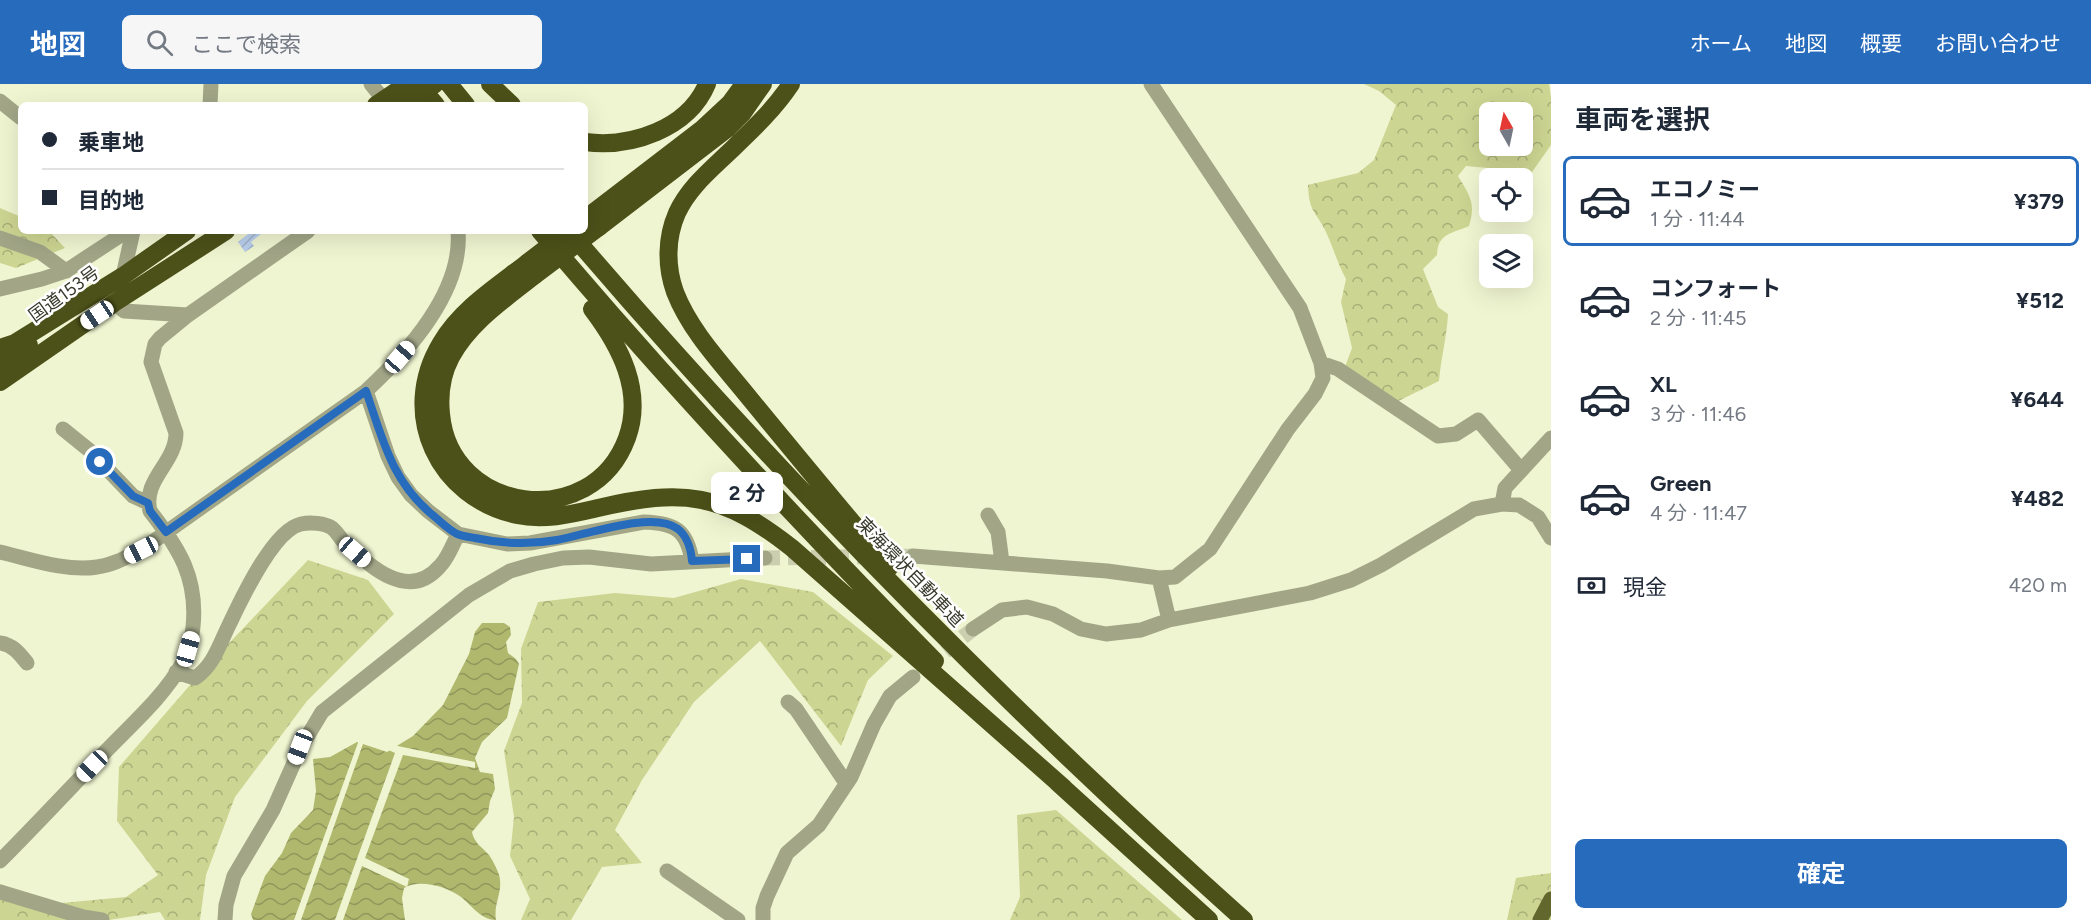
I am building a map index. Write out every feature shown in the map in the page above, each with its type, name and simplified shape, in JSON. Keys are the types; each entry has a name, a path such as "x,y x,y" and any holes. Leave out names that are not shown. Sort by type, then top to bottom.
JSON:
{"highway":[{"path":"380,102 407,84"},
{"path":"417,84 427,102"},
{"path":"417,84 433,102"},
{"path":"408,102 435,84"},
{"path":"449,84 464,102"},
{"path":"490,84 509,102"},
{"path":"588,141 623,141 655,133 684,115 706,84"},
{"path":"592,220 709,123 730,103 744,84"},
{"path":"592,220 728,128 742,114 763,84"},
{"path":"791,84 768,115 693,188 677,213 672,228 668,260 676,293 694,328 712,353 833,501 920,602 1058,744 1082,772"},
{"path":"0,348 15,343 123,276 182,234"},
{"name":"国道153号","path":"0,382 114,303 221,234"},
{"path":"532,234 590,306 614,340 624,358 632,393 633,411 630,430 623,449 613,464 601,477 588,486 562,498 548,500 515,498 499,493 472,477 461,465 449,444 440,406 445,372 461,342 487,313 531,269 566,234"},
{"path":"543,234 693,408 802,525 972,699 1064,788"},
{"name":"東海環状自動車道","path":"572,234 709,391 898,592 1082,772 1244,920"},
{"path":"575,234 531,269 464,314 442,342 428,371 423,402 428,436 441,464 461,488 488,506 520,516 555,517 662,496 699,499 733,510 770,531 1064,788 1209,920"},
{"name":"国道153号","path":"0,366 123,276"}],"main road":[{"path":"1540,920 1551,899"}],"street":[{"path":"210,102 211,84"},
{"path":"371,84 385,102"},
{"path":"913,556 1107,571 1159,578 1175,577 1210,549 1288,429 1315,394 1323,378 1321,363 1300,308 1150,84"},
{"path":"0,101 18,116"},
{"path":"0,289 66,271 122,234"},
{"path":"123,276 132,234"},
{"path":"0,861 149,705 184,660 192,634 194,599 187,568 166,532 150,511 148,503 151,486 176,443 176,434 153,371 152,353 160,338 188,315 304,234"},
{"path":"0,552 69,567 97,567 122,560 141,550 366,391 397,361 429,319 443,294 457,253 458,234"},
{"path":"0,238 40,252 66,271"},
{"path":"114,303 124,311 188,315"},
{"path":"1321,363 1338,369 1438,436 1456,434 1478,420 1521,470"},
{"path":"366,391 388,456 398,477 411,495 458,534 507,544 530,543 556,540 631,524 656,522 678,529 685,537 692,561"},
{"path":"63,429 89,450 133,496 148,503"},
{"path":"1502,504 1505,488 1551,438"},
{"path":"974,629 1002,610 1027,608 1053,614 1081,629 1106,634 1142,630 1169,620 1310,593 1351,579 1381,565 1474,509 1502,504 1519,505 1538,517 1551,538"},
{"path":"988,515 998,531 1002,562"},
{"path":"176,672 195,678 210,665 261,566 281,536 294,526 311,523 331,527 343,541 379,573 408,582 432,574 442,564 458,534"},
{"path":"225,920 226,905 234,876 273,810 300,747 316,719 340,696 441,615 489,582 510,571 563,558 589,557 651,564 765,558"},
{"path":"1159,578 1169,620"},
{"path":"0,643 18,651 27,663"},
{"path":"763,920 763,908 767,896 787,854 819,825 851,777 874,724 890,696 913,677"},
{"path":"788,702 796,709 846,783"},
{"path":"667,872 738,920"},
{"path":"0,892 83,917 102,920"}],"green space":[{"path":"1364,84 1549,84 1551,145 1533,171 1533,168 1466,166 1458,176 1471,200 1472,211 1469,226 1443,238 1437,255 1423,269 1438,307 1448,314 1439,381 1388,406 1345,367 1352,348 1341,302 1346,279 1325,230 1311,205 1308,185 1358,173 1374,160 1396,105 1379,91"},
{"path":"0,208 18,216 18,234 52,234 65,248 16,268 0,263"},
{"path":"308,560 368,580 394,614 307,701 235,797 206,875 200,920 165,920 160,912 109,920 0,920 0,884 51,904 126,897 158,875 117,821 119,767 197,677"},
{"path":"741,579 813,592 893,656 868,680 841,746 760,641 694,702 642,780 615,830 642,863 602,867 571,920 521,920 530,899 510,856 514,817 504,751 522,703 521,649 538,602 615,593 674,598"},
{"path":"1056,810 1182,920 1010,920 1020,897 1017,815"},
{"path":"1551,873 1551,920 1507,920 1516,878"}],"water":[{"path":"482,623 504,623 510,627 511,635 506,642 508,653 519,664 507,718 482,742 475,758 480,772 493,774 495,789 488,813 472,832 476,842 489,855 500,878 496,920 485,917 462,898 439,886 417,884 404,888 402,898 405,920 253,920 251,914 265,876 282,853 291,833 313,810 316,791 313,759 330,757 357,742 387,752 413,736 443,705 469,654 475,632"}],"pier":[{"path":"359,740 364,741 301,920 294,920"},
{"path":"393,745 475,762 475,768 403,755 365,858 409,879 407,887 362,866 343,920 335,920 395,753 382,747 387,749"}],"building":[{"path":"248,234 261,234 251,242 254,246 245,252 238,242"}],"tunnel":[{"path":"765,558 913,556"},
{"path":"927,666 973,629"}],"route":[{"path":"100,462 133,496 148,503 150,511 166,532 366,391 388,456 398,477 411,495 458,534 507,544 530,543 556,540 631,524 656,522 678,529 685,537 692,561 747,559"}]}
